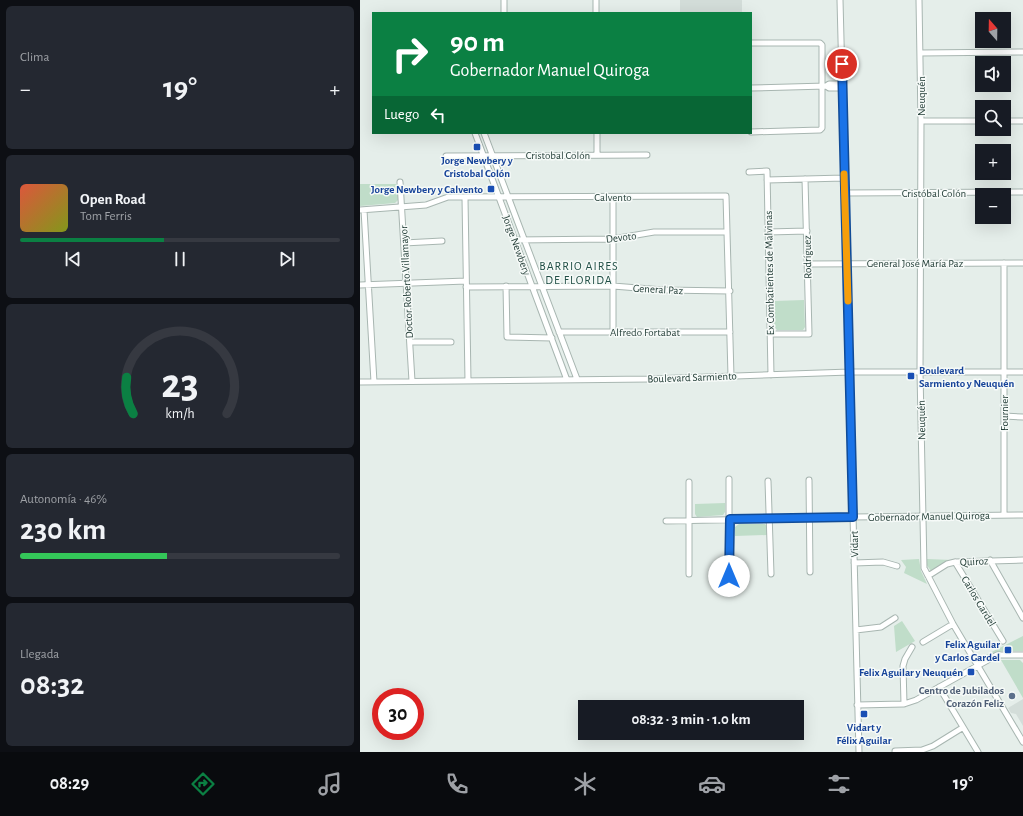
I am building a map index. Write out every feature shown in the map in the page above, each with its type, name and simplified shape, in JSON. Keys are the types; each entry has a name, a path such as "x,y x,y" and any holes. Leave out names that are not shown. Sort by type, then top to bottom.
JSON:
{"street":[{"path":"504,0 504,12"},
{"path":"596,0 596,12"},
{"name":"Vidart","path":"840,0 844,178 848,264 859,752"},
{"name":"Neuquén","path":"919,0 921,121 920,372 924,568 977,665 1023,742"},
{"path":"752,43 820,43 822,45 824,86 822,128 820,130 752,132"},
{"path":"920,53 1023,52"},
{"path":"752,88 824,86 829,84 842,86"},
{"path":"1011,121 1023,120"},
{"path":"921,121 975,121"},
{"name":"Jorge Newbery","path":"475,134 567,380"},
{"name":"Jorge Newbery","path":"484,134 577,379"},
{"path":"597,134 597,155"},
{"name":"Cristobal Colón","path":"446,156 647,155"},
{"name":"Ex Combatientes de Malvinas","path":"749,172 767,171 770,375"},
{"path":"767,180 844,178"},
{"name":"Rodríguez","path":"770,334 809,334 805,179"},
{"name":"Doctor Roberto Villamayor","path":"400,182 412,381"},
{"name":"Cristóbal Colón","path":"845,193 1023,192"},
{"name":"Calvento","path":"499,198 726,196 727,232"},
{"path":"613,197 613,332"},
{"path":"374,382 362,210 426,205 448,198 499,198"},
{"path":"464,198 468,381"},
{"path":"768,232 807,231"},
{"name":"Devoto","path":"515,240 613,239 654,232 727,232"},
{"path":"727,232 730,290 731,376"},
{"path":"404,243 442,241"},
{"name":"Fournier","path":"1004,263 1004,515"},
{"name":"General José María Paz","path":"808,264 1023,263"},
{"name":"General Paz","path":"360,285 406,283 506,286 613,286 663,290 730,290"},
{"path":"506,286 508,337 552,338"},
{"name":"Alfredo Fortabat","path":"559,332 730,332"},
{"path":"410,342 451,342"},
{"name":"Boulevard Sarmiento","path":"360,382 567,380 850,372 1023,372"},
{"path":"1004,416 1023,417"},
{"path":"729,479 729,576"},
{"path":"809,480 810,572"},
{"path":"768,481 771,574"},
{"path":"689,482 689,574"},
{"name":"Gobernador Manuel Quiroga","path":"666,521 770,518 1023,515"},
{"path":"990,560 1023,618"},
{"name":"Quiroz","path":"928,576 948,564 955,562 1023,560"},
{"path":"854,563 883,562 898,566"},
{"name":"Carlos Gardel","path":"955,562 1003,641"},
{"path":"856,630 881,627 895,618"},
{"path":"923,642 954,624"},
{"path":"904,704 903,666 912,647"},
{"path":"858,705 904,704 916,700 977,665 998,655 1023,655"},
{"path":"939,687 962,728 978,752"},
{"path":"895,751 922,750 933,746 962,728"}],"shaded area":[{"path":"680,0 742,0 742,12 680,12"},
{"path":"1023,699 1023,726 1016,714 1011,713 1008,708"}],"green space":[{"path":"360,184 397,184 398,200 395,203 360,206"},
{"path":"804,300 805,327 803,330 777,330 774,327 774,301"},
{"path":"725,503 725,512 723,515 697,517 695,514 695,504"},
{"path":"739,524 765,524 767,527 767,535 735,536 735,527"},
{"path":"919,559 921,571 927,584 904,573 906,567 901,560"},
{"path":"927,559 952,560 931,571 926,564"},
{"path":"902,621 915,641 896,652 894,626"},
{"path":"1023,636 1023,651 1002,651 979,661 978,659"},
{"path":"1001,660 1020,660 1023,663 1023,698"}],"slow traffic":[{"path":"844,174 848,301"}],"place":[{"name":"Jorge Newbery y Cristobal Colón","path":"477,147"},
{"name":"Jorge Newbery y Calvento","path":"491,189"},
{"name":"Boulevard Sarmiento y Neuquén","path":"911,376"},
{"name":"Felix Aguilar y Carlos Gardel","path":"1008,650"},
{"name":"Felix Aguilar y Neuquén","path":"971,672"},
{"name":"Centro de Jubilados Corazón Feliz","path":"1012,696"},
{"name":"Vidart y Félix Aguilar","path":"864,714"}],"district":[{"name":"BARRIO AIRES DE FLORIDA","path":"579,273"}],"route":[{"path":"729,576 730,519 853,517 842,64"}]}
